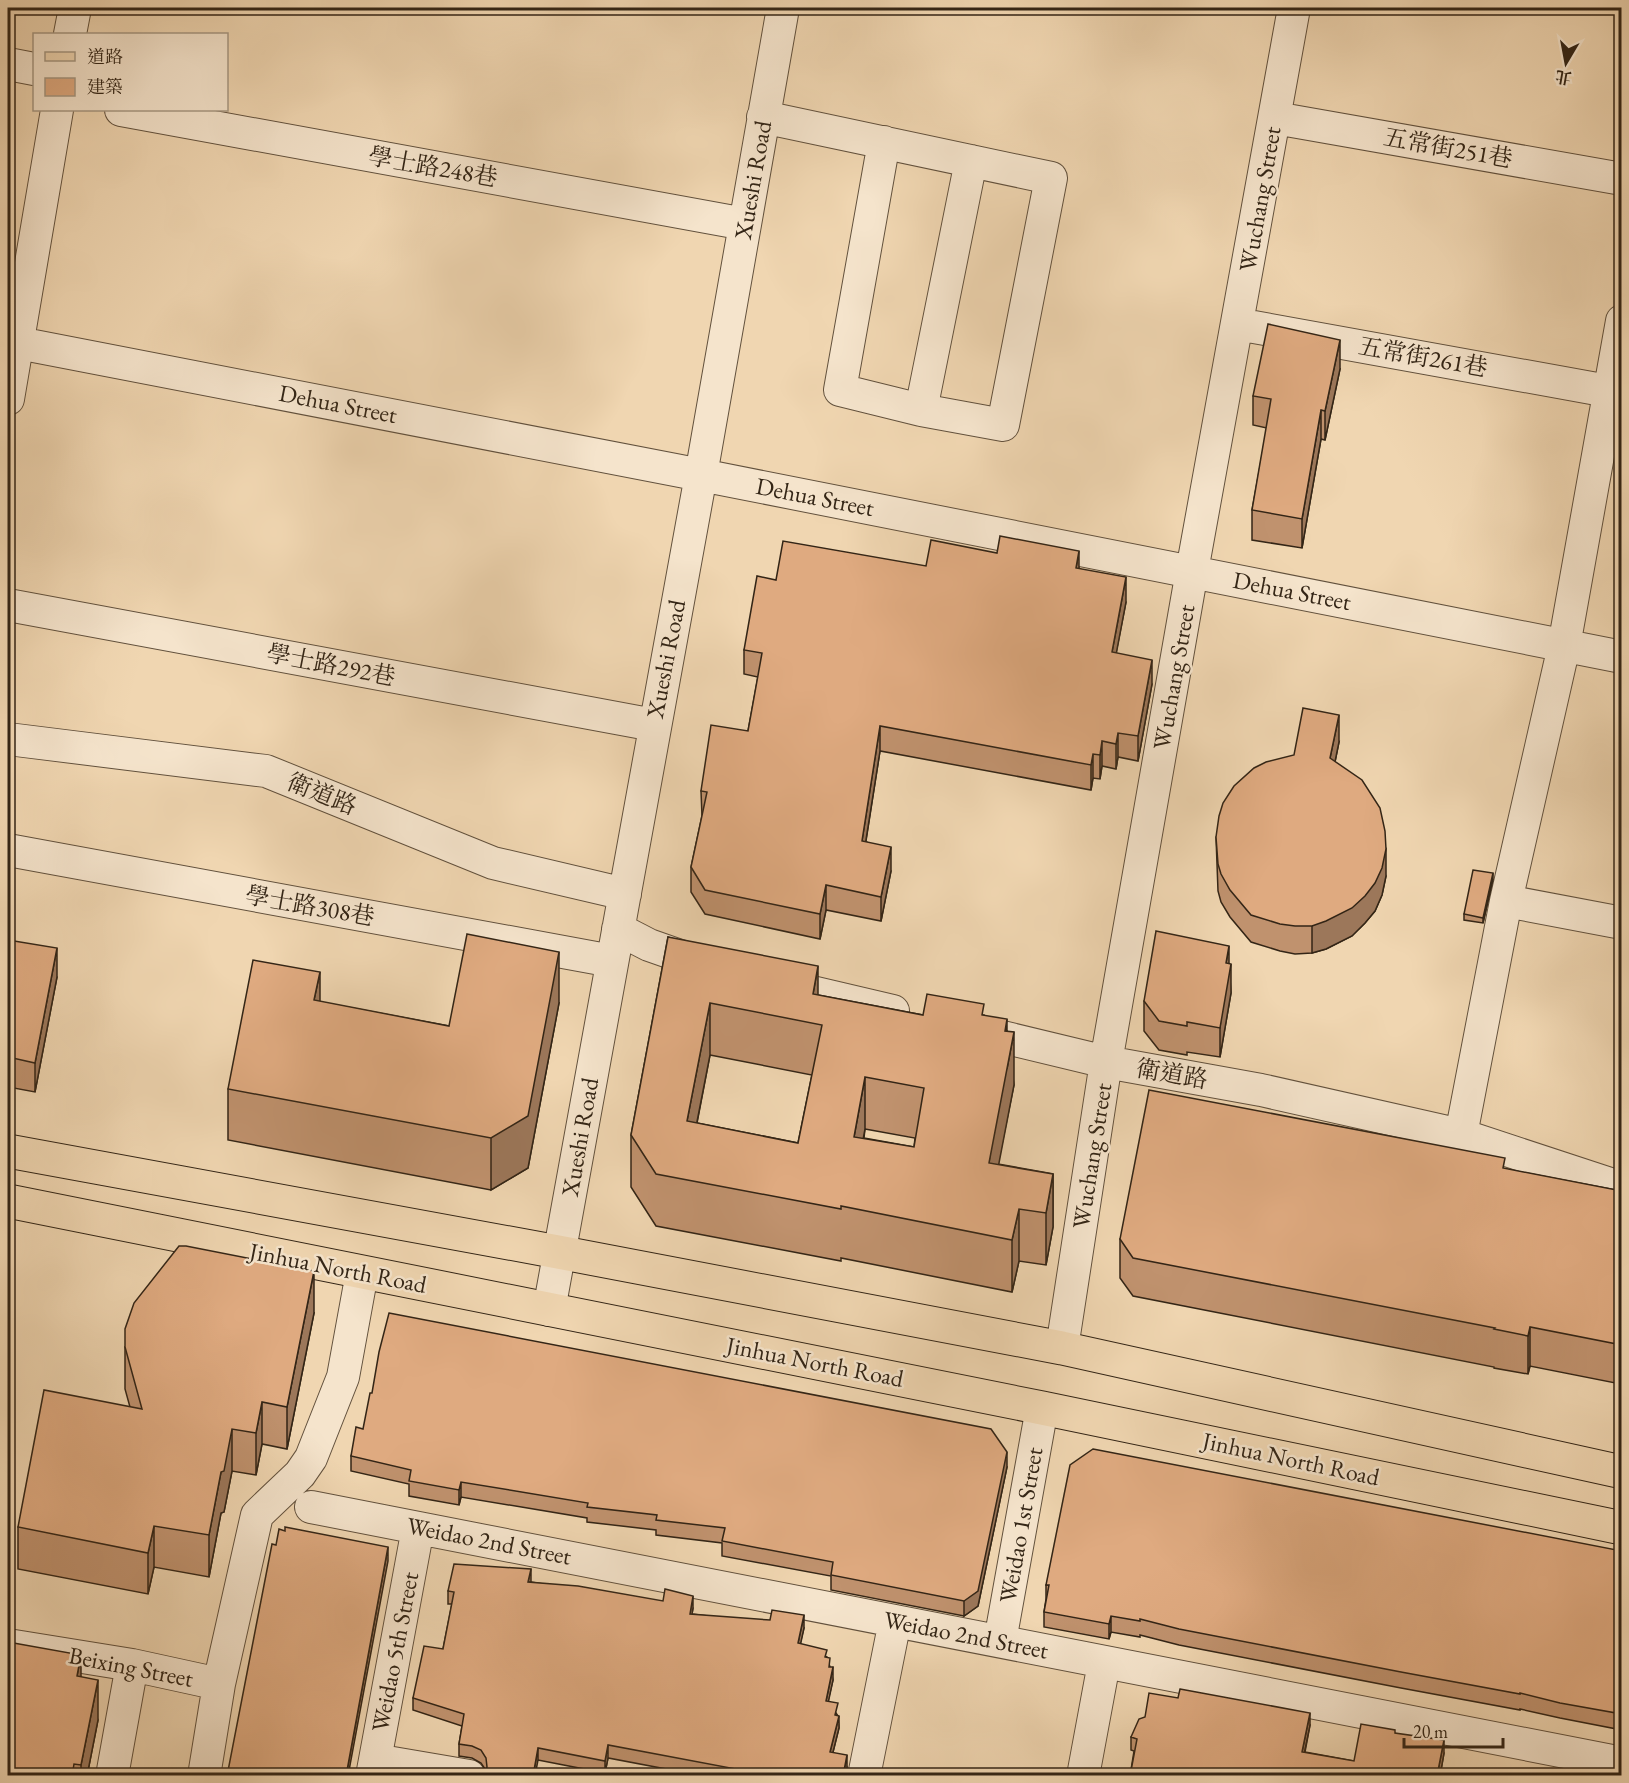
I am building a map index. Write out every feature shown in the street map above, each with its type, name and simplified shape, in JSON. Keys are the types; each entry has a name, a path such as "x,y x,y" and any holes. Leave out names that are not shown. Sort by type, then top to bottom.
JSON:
{"main road":[{"path":"8,1150 1062,1348 1622,1472"},
{"name":"Jinhua North Road","path":"8,1201 1042,1408 1622,1528"}],"street":[{"path":"70,33 75,8"},
{"name":"Wuchang Street","path":"1062,1348 1106,1062 1294,8"},
{"name":"Xueshi Road","path":"549,1310 745,224 763,117 774,9"},
{"path":"8,64 33,69"},
{"path":"8,399 13,342 57,111"},
{"name":"學士路248巷","path":"126,111 745,224"},
{"path":"763,117 884,142 1051,178 1003,425 921,410 840,390 884,142"},
{"name":"五常街251巷","path":"1275,118 1622,179"},
{"path":"921,410 971,161"},
{"path":"1461,1135 1506,901 1564,646 1622,321"},
{"name":"五常街261巷","path":"1237,324 1608,391"},
{"name":"Dehua Street","path":"13,342 1622,657"},
{"name":"學士路292巷","path":"8,605 654,725"},
{"name":"衛道路","path":"8,739 266,771 494,863 625,894"},
{"name":"學士路308巷","path":"8,850 612,961"},
{"path":"1506,901 1622,923"},
{"name":"衛道路","path":"618,930 649,945 741,975 1106,1062 1261,1090 1461,1135 1622,1188"},
{"path":"204,1776 219,1684 257,1515 300,1474 311,1458 344,1377 362,1273"},
{"name":"Weidao 1st Street","path":"1000,1641 1042,1408"},
{"name":"Weidao 2nd Street","path":"311,1507 1622,1763"},
{"name":"Weidao 5th Street","path":"373,1768 418,1528"},
{"path":"864,1776 895,1621"},
{"name":"Beixing Street","path":"8,1645 132,1665 219,1684"},
{"path":"1083,1776 1104,1663"},
{"path":"112,1776 132,1665"},
{"path":"373,1768 469,1776"}],"building":[{"path":"1268,324 1340,340 1325,411 1321,410 1302,519 1252,510 1271,399 1253,396"},
{"path":"1000,536 1079,551 1076,568 1126,577 1112,652 1152,660 1138,736 1118,733 1116,744 1102,741 1100,755 1093,754 1091,765 880,726 862,841 891,847 881,897 826,885 820,914 705,890 691,867 707,792 701,791 711,725 748,731 762,653 744,650 757,576 776,580 783,541 926,566 931,540 997,553"},
{"path":"1303,708 1339,715 1330,758 1362,780 1380,808 1386,849 1382,868 1375,883 1365,896 1352,908 1312,926 1280,924 1251,915 1230,890 1221,874 1216,837 1223,803 1234,786 1254,768 1266,762 1294,755"},
{"path":"1473,870 1493,873 1483,918 1464,914"},
{"path":"1156,931 1229,946 1226,963 1231,964 1220,1028 1187,1022 1187,1026 1159,1021 1144,1001"},
{"path":"467,934 559,952 528,1116 491,1138 228,1089 253,960 320,972 314,1000 449,1026"},
{"path":"668,937 818,966 813,994 923,1015 927,994 984,1004 982,1015 1007,1019 1005,1031 1014,1032 989,1163 1053,1174 1046,1213 1019,1209 1012,1240 841,1206 841,1209 656,1174 631,1135","holes":["710,1003 822,1025 798,1143 687,1121","865,1077 924,1088 914,1147 854,1137"]},
{"path":"8,940 57,948 35,1063 8,1057"},
{"path":"1149,1090 1505,1158 1503,1168 1622,1191 1622,1345 1530,1327 1528,1336 1133,1258 1120,1239"},
{"path":"179,1246 314,1271 287,1407 262,1402 256,1433 232,1429 209,1535 154,1526 148,1553 18,1527 44,1390 142,1409 125,1347 125,1329 134,1303"},
{"path":"389,1313 991,1429 1007,1452 978,1591 964,1601 831,1575 833,1562 722,1541 725,1528 656,1520 657,1515 587,1507 588,1503 461,1482 459,1490 409,1481 411,1470 351,1456 356,1427 363,1429"},
{"path":"1093,1449 1622,1551 1622,1714 1179,1629 1140,1619 1140,1621 1111,1616 1109,1624 1044,1612 1049,1585 1046,1585 1070,1465"},
{"path":"285,1527 388,1547 346,1776 227,1776 272,1544 276,1545 279,1529 285,1531"},
{"path":"454,1564 531,1569 528,1582 578,1586 663,1601 665,1589 693,1596 690,1614 770,1620 772,1610 804,1615 798,1643 827,1650 825,1657 830,1658 829,1667 833,1667 826,1701 838,1703 835,1715 839,1716 830,1752 847,1755 843,1776 735,1776 736,1769 608,1745 605,1761 538,1748 533,1776 482,1776 487,1767 486,1758 481,1750 459,1744 464,1714 413,1698 424,1646 443,1649 454,1592 448,1591"},
{"path":"8,1642 81,1655 77,1676 98,1680 81,1765 74,1764 72,1776 8,1776"},
{"path":"1180,1689 1310,1713 1302,1752 1354,1761 1361,1724 1395,1730 1395,1733 1444,1740 1437,1776 1130,1776 1137,1739 1131,1737 1139,1719 1145,1717 1149,1693 1178,1698"}]}
